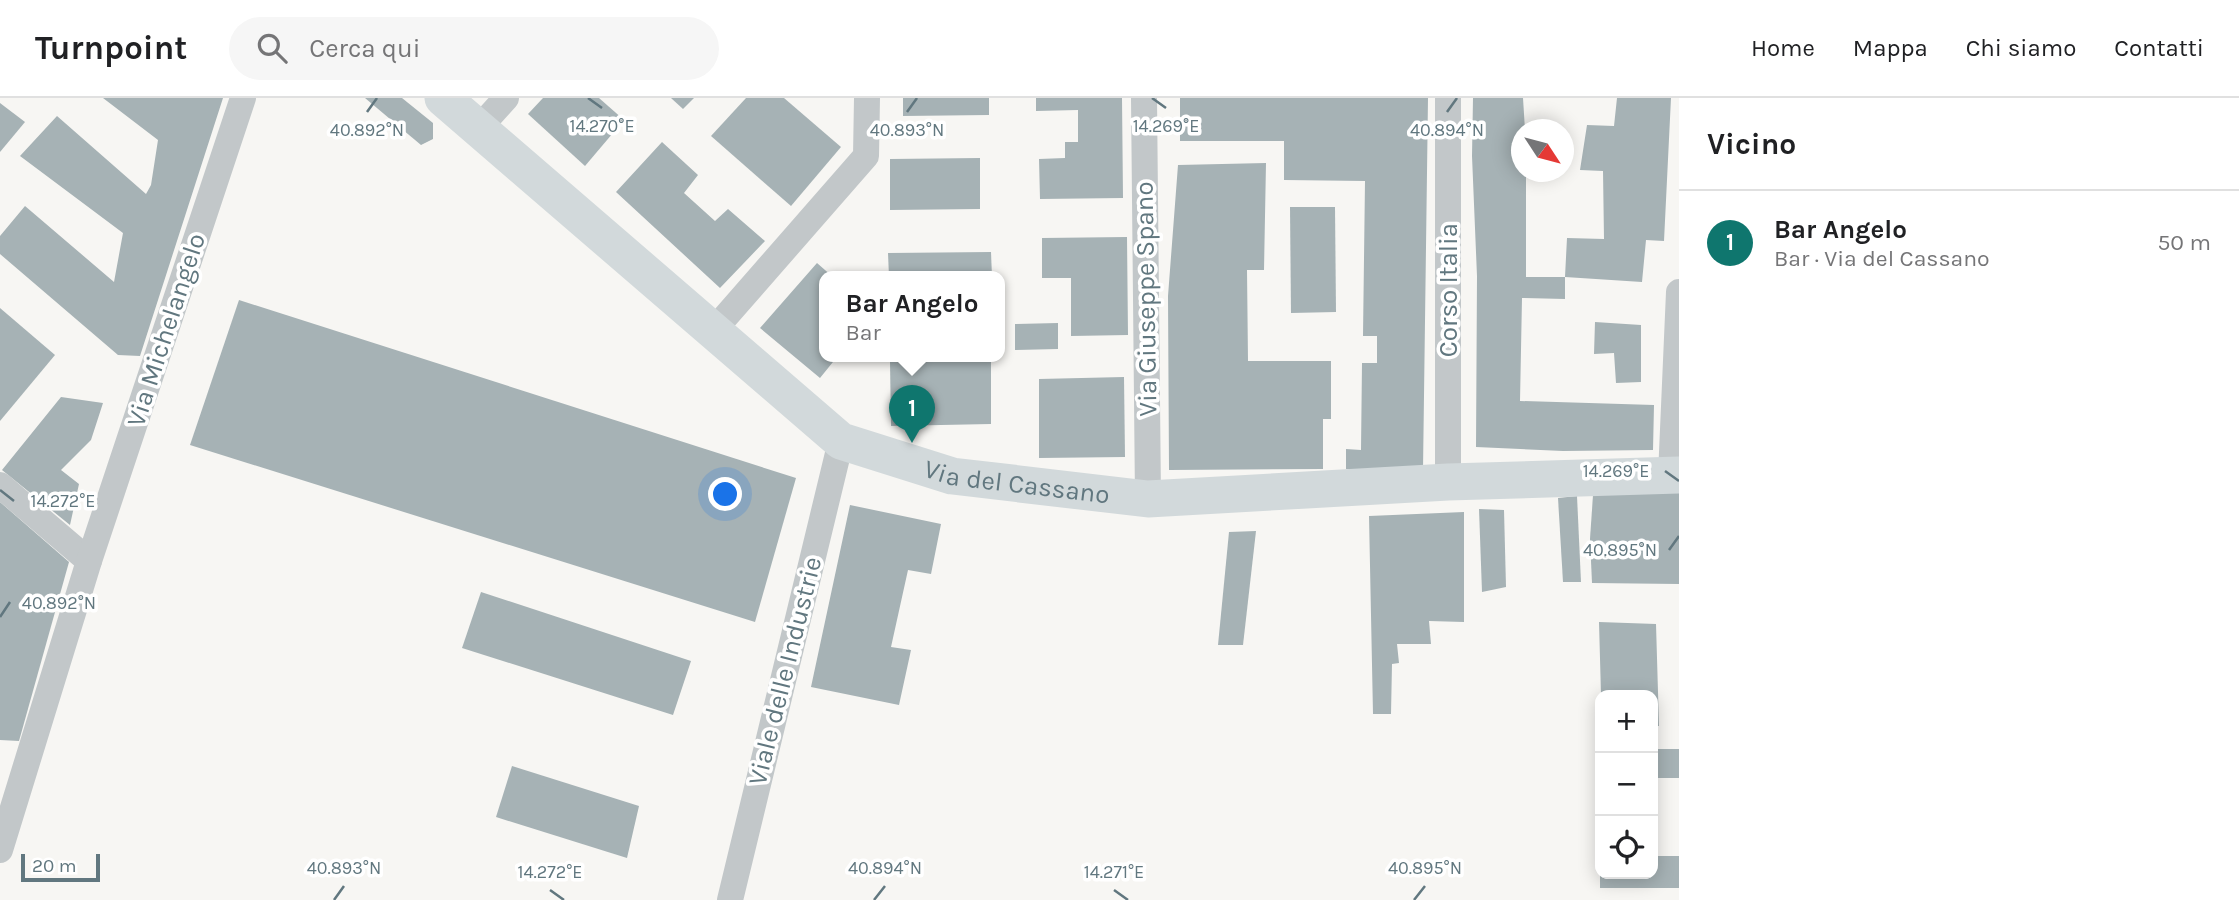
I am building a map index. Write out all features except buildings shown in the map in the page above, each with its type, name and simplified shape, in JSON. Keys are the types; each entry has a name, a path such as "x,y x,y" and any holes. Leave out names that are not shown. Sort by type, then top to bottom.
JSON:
{"main road":[{"name":"Via del Cassano","path":"443,98 841,441 952,476 1148,499 1448,482 1675,475"}],"street":[{"name":"Via Michelangelo","path":"0,850 9,788 89,561 243,98"},
{"path":"478,129 506,98"},
{"path":"713,331 866,156 867,98"},
{"name":"Via Giuseppe Spano","path":"1144,98 1148,499"},
{"name":"Corso Italia","path":"1448,98 1448,482"},
{"path":"1675,475 1679,292"},
{"name":"Viale delle Industrie","path":"730,900 841,441"},
{"path":"0,485 89,561"}],"place":[{"name":"Bar Angelo","path":"912,443"}]}
